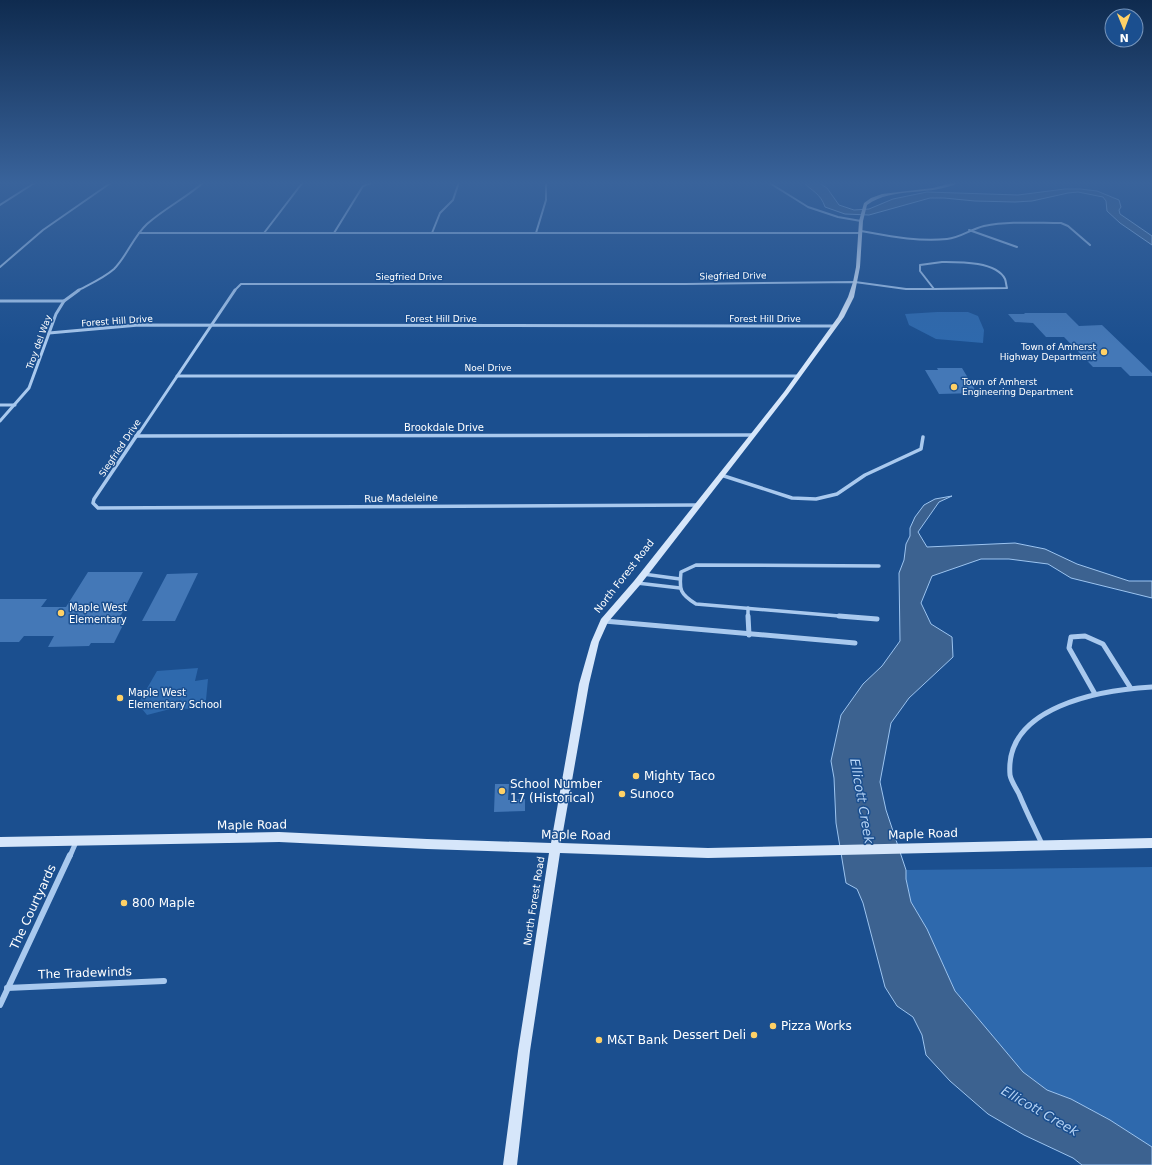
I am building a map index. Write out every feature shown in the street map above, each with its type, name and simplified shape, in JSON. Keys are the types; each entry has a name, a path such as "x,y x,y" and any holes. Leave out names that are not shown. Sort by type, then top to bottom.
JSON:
{"street":[{"path":"0,267 35,236"},
{"name":"Troy del Way","path":"0,421 29,388 56,314 64,302 74,293 112,270 123,258 137,236"},
{"name":"North Forest Road","path":"510,1165 524,1051 555,848 584,684 595,642 604,621 637,583 753,435 834,326 851,297 856,282 861,236"},
{"path":"895,236 931,239 954,238 957,236"},
{"path":"988,236 1017,246"},
{"path":"1080,236 1090,245"},
{"name":"Siegfried Drive","path":"104,509 95,506 93,503 94,499 238,286 247,284 686,284 856,282 906,289 934,289 995,289 1007,288 1007,282 999,271 989,266 974,263 929,263 920,265 920,271 934,289"},
{"path":"0,301 64,302"},
{"name":"Forest Hill Drive","path":"49,333 139,326 834,326"},
{"name":"Noel Drive","path":"177,376 798,376"},
{"path":"0,405 14,405"},
{"name":"Brookdale Drive","path":"136,436 753,435"},
{"path":"720,476 792,498 816,500 836,494 865,475 920,449 923,437"},
{"name":"Rue Madeleine","path":"104,509 698,504"},
{"path":"877,619 696,604 683,596 680,588 680,579 681,572 696,565 878,566"},
{"path":"643,574 680,579"},
{"path":"637,583 680,588"},
{"path":"748,608 749,635"},
{"path":"604,621 749,635 855,643"},
{"path":"1095,694 1069,648 1071,637 1086,636 1102,644 1130,687"},
{"path":"1043,844 1012,782 1008,766 1010,755 1022,733 1044,713 1073,699 1130,687 1152,687"},
{"name":"Maple Road","path":"0,842 278,837 708,853 1043,844 1152,843"},
{"name":"The Courtyards","path":"0,1005 77,841"},
{"name":"The Tradewinds","path":"7,988 164,981"}],"shaded area":[{"path":"968,312 978,316 984,330 983,343 936,339 909,325 905,314"},
{"path":"198,668 195,681 208,679 206,700 190,709 174,708 147,715 138,704 157,671"},
{"path":"1152,867 1152,1147 1110,1120 1071,1099 1047,1090 1023,1072 955,991 927,929 911,902 906,879 906,870"}],"water":[{"path":"1139,236 1152,236 1152,245"},
{"name":"Ellicott Creek","path":"952,496 939,502 918,532 927,547 1015,543 1045,549 1077,564 1129,581 1152,581 1152,598 1071,578 1048,564 1009,559 981,559 932,576 921,603 931,624 952,637 953,657 909,698 891,723 880,782 886,810 906,870 906,879 911,902 927,929 955,991 1023,1072 1047,1090 1071,1099 1110,1120 1152,1147 1152,1165 1082,1165 1073,1158 1024,1135 988,1114 950,1081 926,1055 922,1035 913,1017 897,1006 885,987 863,903 857,889 846,883 836,823 834,778 831,761 841,715 863,684 882,666 900,641 899,573 904,560 906,544 910,536 910,528 915,517 924,505 935,499"}],"building":[{"name":"Town of Amherst Highway Department","path":"1024,313 1066,313 1079,326 1102,325 1152,373 1152,376 1130,376 1121,367 1093,367 1064,337 1046,337 1033,323 1015,322 1008,314 1025,314"},
{"name":"Town of Amherst Engineering Department","path":"937,368 962,368 977,393 939,394 925,370 938,370"},
{"name":"Maple West Elementary","path":"88,572 143,572 119,619 126,619 114,643 91,643 89,646 48,647 54,636 24,636 19,642 0,642 0,599 47,599 41,607 66,607"},
{"path":"198,573 175,621 142,621 167,574"},
{"name":"School Number 17 (Historical)","path":"495,784 509,784 508,800 525,799 525,811 494,812"}],"place":[{"name":"Town of Amherst Highway Department","path":"1104,352"},
{"name":"Town of Amherst Engineering Department","path":"954,387"},
{"name":"Maple West Elementary","path":"61,613"},
{"name":"Maple West Elementary School","path":"120,698"},
{"name":"Mighty Taco","path":"636,776"},
{"name":"School Number 17 (Historical)","path":"502,791"},
{"name":"Sunoco","path":"622,794"},
{"name":"800 Maple","path":"124,903"},
{"name":"Pizza Works","path":"773,1026"},
{"name":"Dessert Deli","path":"754,1035"},
{"name":"M&T Bank","path":"599,1040"}]}
